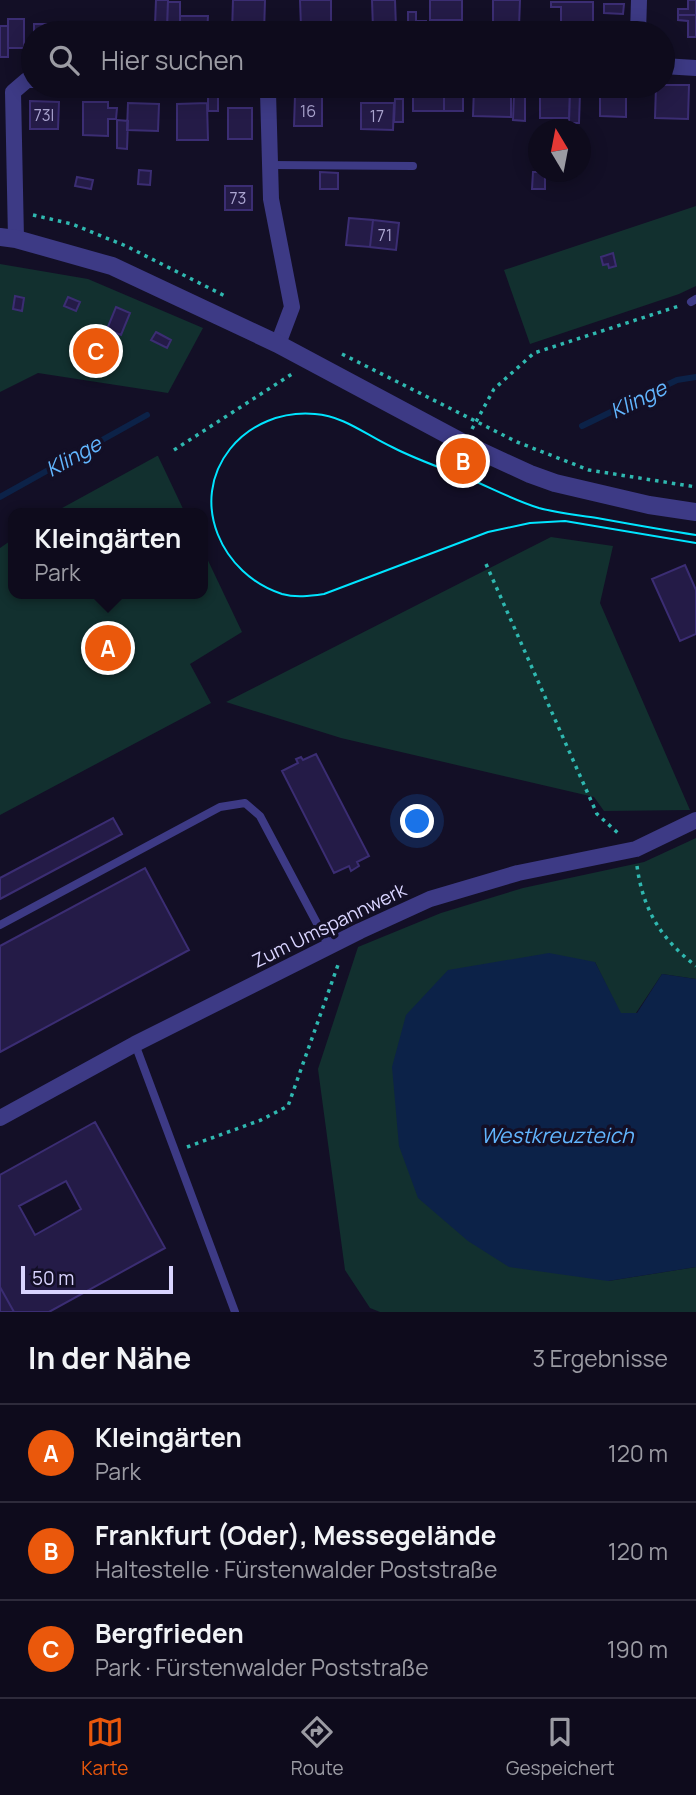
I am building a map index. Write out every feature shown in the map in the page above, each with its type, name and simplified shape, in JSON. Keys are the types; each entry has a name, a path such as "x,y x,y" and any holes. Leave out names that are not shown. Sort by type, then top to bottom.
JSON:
{"street":[{"path":"638,21 639,0"},
{"path":"675,67 696,68"},
{"path":"21,85 13,92 15,212 8,238 112,266 278,344 467,445 555,483 649,505 696,512"},
{"path":"268,98 271,199 292,307 278,344"},
{"name":"Zum Umspannwerk","path":"0,1118 135,1044 329,946 430,899 518,873 636,849 696,820"}],"lane":[{"path":"269,165 413,166"},
{"path":"0,925 220,807 245,803 260,816 329,946"},
{"path":"135,1044 235,1312"}],"path":[{"path":"15,212 72,223 126,246 236,302"},
{"path":"467,445 475,421 494,388 534,353 693,301"},
{"path":"332,350 517,442 589,470 696,487"},
{"path":"174,450 311,362"},
{"path":"486,564 597,814 636,849 638,870 649,912 663,936 696,966"},
{"path":"175,1151 261,1120 288,1106 348,937"}],"green space":[{"path":"696,206 696,286 530,344 504,270"},
{"path":"0,264 88,279 203,328 168,393 38,373 0,392"},
{"path":"157,456 183,508 62,508"},
{"path":"551,537 613,546 600,603 690,810 604,811 594,797 341,738 226,702"},
{"path":"8,542 8,599 208,599 208,561 242,632 190,664 211,703 0,815 0,548"},
{"path":"696,838 696,979 662,974 636,1013 620,1013 595,962 608,1281 696,1267 696,1312 380,1312 370,1308 345,1270 318,1069 358,947 441,913 523,888 644,862"}],"water":[{"name":"Westkreuzteich","path":"549,953 595,962 621,1013 637,1013 662,974 696,979 696,1267 608,1281 509,1267 468,1241 418,1198 399,1146 392,1067 406,1015 448,970"}],"building":[{"path":"156,0 168,0 167,21 155,21"},
{"path":"233,0 265,0 264,21 232,21"},
{"path":"300,0 331,0 331,21 301,21"},
{"path":"372,0 395,0 396,21 373,21"},
{"path":"430,0 462,0 462,20 430,20"},
{"path":"493,0 520,0 519,21 493,21"},
{"path":"688,0 696,0 696,15 678,15 678,9 688,9"},
{"path":"168,2 180,2 180,21 167,21"},
{"path":"551,2 593,2 593,21 561,21 561,7 551,7"},
{"path":"604,4 624,4 623,14 604,13"},
{"path":"408,12 416,12 416,21 408,21"},
{"path":"678,15 696,15 696,37 688,37 688,21 678,20"},
{"path":"180,16 208,16 208,21 180,21"},
{"path":"8,19 24,19 21,21 21,48 8,48"},
{"path":"0,26 8,26 8,57 0,57"},
{"path":"675,85 689,85 688,119 655,118 656,98 675,98"},
{"path":"208,98 218,98 218,111 208,111"},
{"path":"295,98 322,98 322,126 294,126"},
{"path":"413,98 444,98 444,111 413,111"},
{"path":"444,98 463,98 463,111 444,111"},
{"path":"474,98 511,98 511,117 473,116"},
{"path":"514,98 525,98 525,121 513,120"},
{"path":"540,98 570,98 569,118 540,118"},
{"path":"570,98 580,98 579,119 569,119"},
{"path":"600,98 626,98 626,117 600,116"},
{"path":"395,99 403,99 403,122 394,122"},
{"path":"30,101 59,102 58,129 30,129"},
{"path":"83,102 108,102 108,108 117,108 116,119 108,119 108,136 83,135"},
{"path":"128,103 159,104 158,131 127,130"},
{"path":"207,103 208,140 177,140 177,104"},
{"path":"361,103 394,103 393,130 361,129"},
{"path":"228,108 252,108 252,139 228,139"},
{"path":"117,120 128,121 127,149 117,148"},
{"path":"139,170 151,171 150,185 138,184"},
{"path":"320,172 338,173 338,189 320,189"},
{"path":"77,177 93,180 91,189 75,186"},
{"path":"532,182 545,182 545,189 532,189"},
{"path":"225,186 252,186 252,210 225,210"},
{"path":"349,218 373,220 370,247 346,245"},
{"path":"373,220 399,223 396,250 370,247"},
{"path":"613,253 616,266 609,268 608,264 603,265 601,257"},
{"path":"15,296 24,298 22,311 13,309"},
{"path":"68,297 80,302 76,311 64,306"},
{"path":"116,307 130,313 121,335 116,333 114,338 105,334"},
{"path":"156,332 171,340 167,348 151,340"},
{"path":"685,565 696,590 696,634 680,641 652,579"},
{"path":"316,754 369,856 357,862 359,866 351,871 349,866 334,873 282,771 298,763 296,759 301,757 303,760"},
{"path":"113,818 122,834 0,899 0,878"},
{"path":"145,868 189,950 0,1052 0,946"},
{"path":"95,1122 165,1248 49,1312 14,1312 0,1287 0,1175","holes":["66,1181 81,1209 35,1235 19,1206"]},
{"path":"0,1287 14,1312 0,1312"}],"waterway":[{"name":"Klinge","path":"582,426 677,380 696,377"},
{"name":"Klinge","path":"0,497 147,415"}],"tram line":[{"path":"696,535 539,508 411,456 336,418 315,414 279,417 247,433 230,449 218,470 212,491 212,513 228,554 243,571 261,584 292,596 324,594 488,532 530,523 565,521 696,543"}],"place":[{"name":"Bergfrieden","path":"96,351"},
{"name":"Frankfurt (Oder), Messegelände","path":"463,461"},
{"name":"Kleingärten","path":"108,648"}]}
